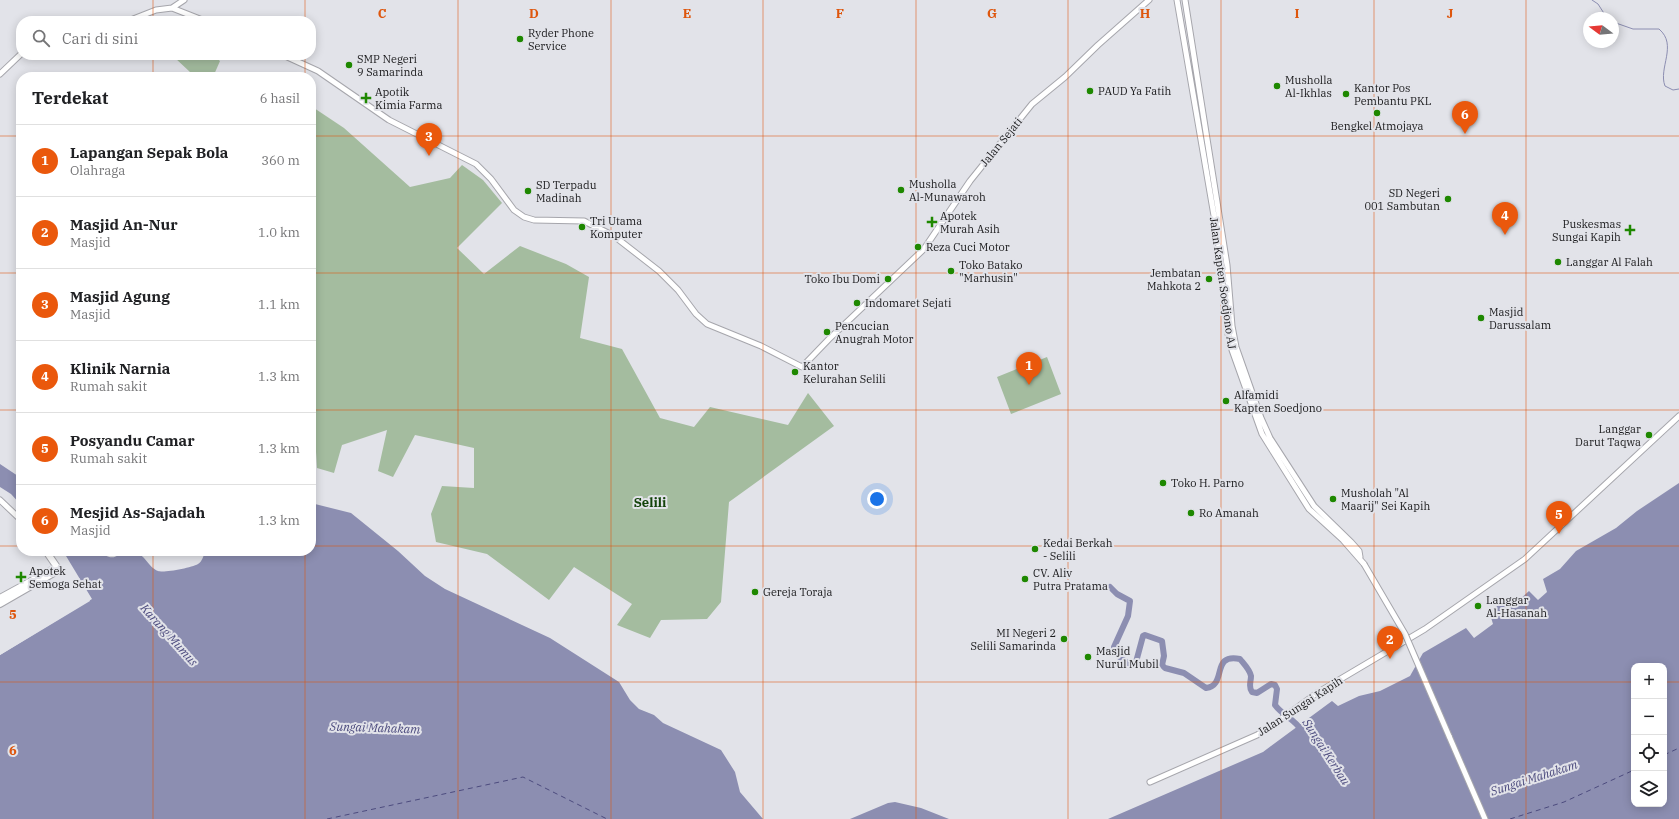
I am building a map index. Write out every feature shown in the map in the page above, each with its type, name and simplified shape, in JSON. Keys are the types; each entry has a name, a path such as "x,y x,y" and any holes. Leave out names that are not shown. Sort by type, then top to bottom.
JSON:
{"highway":[{"path":"51,556 58,568"},
{"path":"0,598 58,568"},
{"path":"0,604 58,568"}],"main road":[{"path":"172,8 184,0 188,13"},
{"name":"Jalan Sejati","path":"294,60 318,71 388,120 476,164 491,179 514,210 524,217 534,220 584,221 614,236 659,271 678,290 696,314 707,324 762,346 802,367 829,339 924,250 970,180 1032,104 1065,77 1098,45 1149,0"},
{"name":"Jalan Kapten Soedjono AJ","path":"1177,0 1211,180"},
{"name":"Jalan Kapten Soedjono AJ","path":"1185,0 1211,180 1228,334 1232,350 1249,390 1262,434 1302,500 1317,517 1358,554 1405,634 1485,819"},
{"path":"141,16 156,10 172,8 194,16"},
{"path":"0,74 16,59"},
{"name":"Jalan Sungai Kapih","path":"1150,782 1257,735 1317,693 1425,629 1520,563 1679,416"},
{"path":"0,500 16,515"}],"green space":[{"path":"177,60 220,61 215,72 190,72"},
{"path":"316,109 344,128 410,187 450,178 462,165 483,180 502,203 457,248 484,274 520,246 566,264 589,277 580,338 622,349 660,418 694,427 710,407 788,425 808,393 834,426 729,502 721,602 707,619 661,620 650,638 617,625 632,604 574,567 549,600 487,554 436,542 431,514 442,486 474,488 474,448 415,435 393,477 378,471 387,430 342,445 334,473 317,468"},
{"path":"1047,357 1061,394 1011,414 997,377"}],"water":[{"path":"0,464 16,475 16,500 11,494 0,487"},
{"name":"Sungai Mahakam","path":"1679,483 1679,819 1108,819 1263,752 1332,701 1338,706 1359,696 1380,691 1410,676 1423,653 1466,628 1474,638 1493,624 1489,611 1512,597 1517,602 1529,591 1538,600 1547,592 1543,579 1560,569 1576,551 1616,528 1637,511"},
{"path":"316,504 351,513 398,551 425,576 445,589 550,638 619,682 630,700 639,709 654,715 663,723 721,750 735,772 740,792 763,819 0,819 0,655 92,599 66,556 142,556 158,571 171,571 195,566 202,560 203,556 316,556"},
{"path":"895,802 921,808 949,819 850,819 888,803"}],"pier":[{"path":"89,599 90,601 0,655 0,653"}],"waterway":[{"path":"1592,0 1598,4 1603,12"},
{"path":"1619,24 1633,29 1659,29 1667,42 1664,72 1665,86 1673,90 1679,89"},
{"name":"Sungai Kerbau","path":"1110,587 1117,594 1130,601 1128,616 1114,647 1124,661 1134,665 1143,636 1145,635 1162,641 1164,656 1162,665 1165,668 1184,673 1206,688 1213,686 1225,661 1231,658 1240,659 1247,667 1251,676 1250,686 1252,692 1257,693 1271,684 1275,685 1277,689 1275,705 1296,723 1302,731"}],"ferry route":[{"path":"1667,754 1679,748"},
{"path":"1510,819 1564,802 1632,771"},
{"path":"327,819 523,777 607,819"}],"place":[{"name":"Ryder Phone Service","path":"520,39"},
{"name":"SMP Negeri 9 Samarinda","path":"349,65"},
{"name":"Musholla Al-Ikhlas","path":"1277,86"},
{"name":"PAUD Ya Fatih","path":"1090,91"},
{"name":"Kantor Pos Pembantu PKL","path":"1346,94"},
{"name":"Apotik Kimia Farma","path":"366,98"},
{"name":"Bengkel Atmojaya","path":"1377,113"},
{"name":"Mesjid As-Sajadah","path":"1465,134"},
{"name":"Masjid Agung","path":"429,156"},
{"name":"Musholla Al-Munawaroh","path":"901,190"},
{"name":"SD Terpadu Madinah","path":"528,191"},
{"name":"SD Negeri 001 Sambutan","path":"1448,199"},
{"name":"Apotek Murah Asih","path":"932,222"},
{"name":"Tri Utama Komputer","path":"582,227"},
{"name":"Puskesmas Sungai Kapih","path":"1630,230"},
{"name":"Klinik Narnia","path":"1505,235"},
{"name":"Reza Cuci Motor","path":"918,247"},
{"name":"Langgar Al Falah","path":"1558,262"},
{"name":"Toko Batako \"Marhusin\"","path":"951,271"},
{"name":"Toko Ibu Domi","path":"888,279"},
{"name":"Jembatan Mahkota 2","path":"1209,279"},
{"name":"Indomaret Sejati","path":"857,303"},
{"name":"Masjid Darussalam","path":"1481,318"},
{"name":"Pencucian Anugrah Motor","path":"827,332"},
{"name":"Kantor Kelurahan Selili","path":"795,372"},
{"name":"Lapangan Sepak Bola","path":"1029,385"},
{"name":"Alfamidi Kapten Soedjono","path":"1226,401"},
{"name":"Langgar Darut Taqwa","path":"1649,435"},
{"name":"Toko H. Parno","path":"1163,483"},
{"name":"Musholah \"Al Maarij\" Sei Kapih","path":"1333,499"},
{"name":"Ro Amanah","path":"1191,513"},
{"name":"Posyandu Camar","path":"1559,534"},
{"name":"Kedai Berkah - Selili","path":"1035,549"},
{"name":"Apotek Semoga Sehat","path":"21,577"},
{"name":"CV. Aliv Putra Pratama","path":"1025,579"},
{"name":"Gereja Toraja","path":"755,592"},
{"name":"Langgar Al-Hasanah","path":"1478,606"},
{"name":"MI Negeri 2 Selili Samarinda","path":"1064,639"},
{"name":"Masjid Nurul Mubil","path":"1088,657"},
{"name":"Masjid An-Nur","path":"1390,659"}],"district":[{"name":"Selili","path":"650,502"}],"water label":[{"name":"Karang Mumus","path":"169,635"}]}
